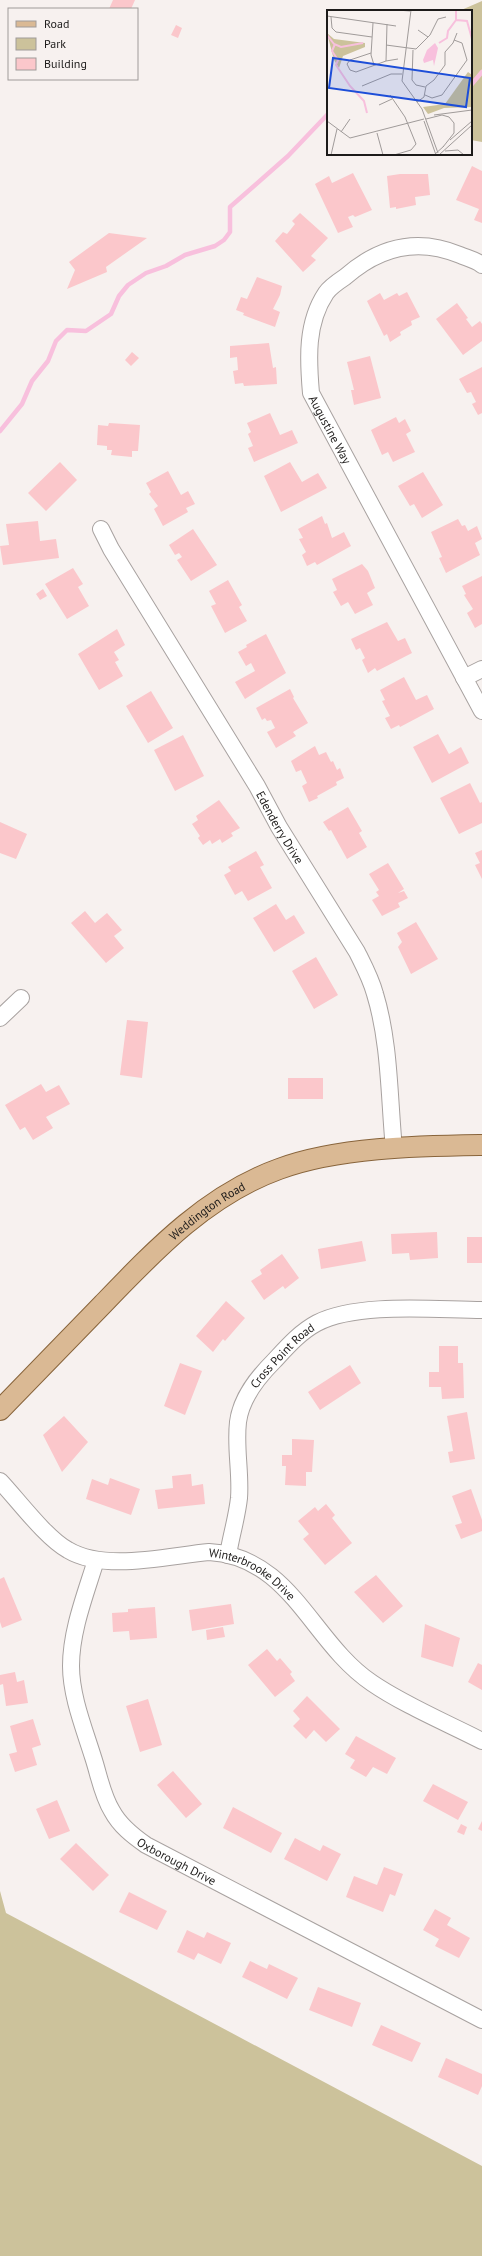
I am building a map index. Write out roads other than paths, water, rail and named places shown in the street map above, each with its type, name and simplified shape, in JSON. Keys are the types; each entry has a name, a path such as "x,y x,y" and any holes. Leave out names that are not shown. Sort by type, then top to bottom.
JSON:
{"main road":[{"name":"Weddington Road","path":"0,1410 152,1253 205,1208 229,1192 277,1169 293,1164 344,1154 394,1149 482,1144"}],"street":[{"name":"Augustine Way","path":"482,265 448,250 418,244 386,251 358,265 327,292 313,322 308,357 312,393 482,711"},
{"name":"Edenderry Drive","path":"101,529 111,549 257,786 279,827 357,952 367,972 377,999 384,1033 394,1149"},
{"path":"464,678 482,669"},
{"path":"0,1018 21,998"},
{"name":"Cross Point Road","path":"228,1555 239,1499 237,1454 238,1422 243,1403 255,1383 296,1339 318,1323 345,1314 390,1310 482,1310"},
{"name":"Winterbrooke Drive","path":"0,1481 58,1542 80,1556 112,1562 209,1552 228,1555 254,1564 280,1582 319,1630 371,1683 482,1741"},
{"name":"Oxborough Drive","path":"96,1560 84,1599 72,1652 72,1679 79,1709 106,1798 117,1818 135,1837 146,1845 482,2020"}],"waterway":[{"path":"472,84 482,72"},
{"path":"0,431 22,404 32,381 48,361 56,341 67,330 86,331 111,314 119,296 128,285 146,273 166,266 185,255 215,246 224,240 230,232 230,207 288,156 327,115"}]}
